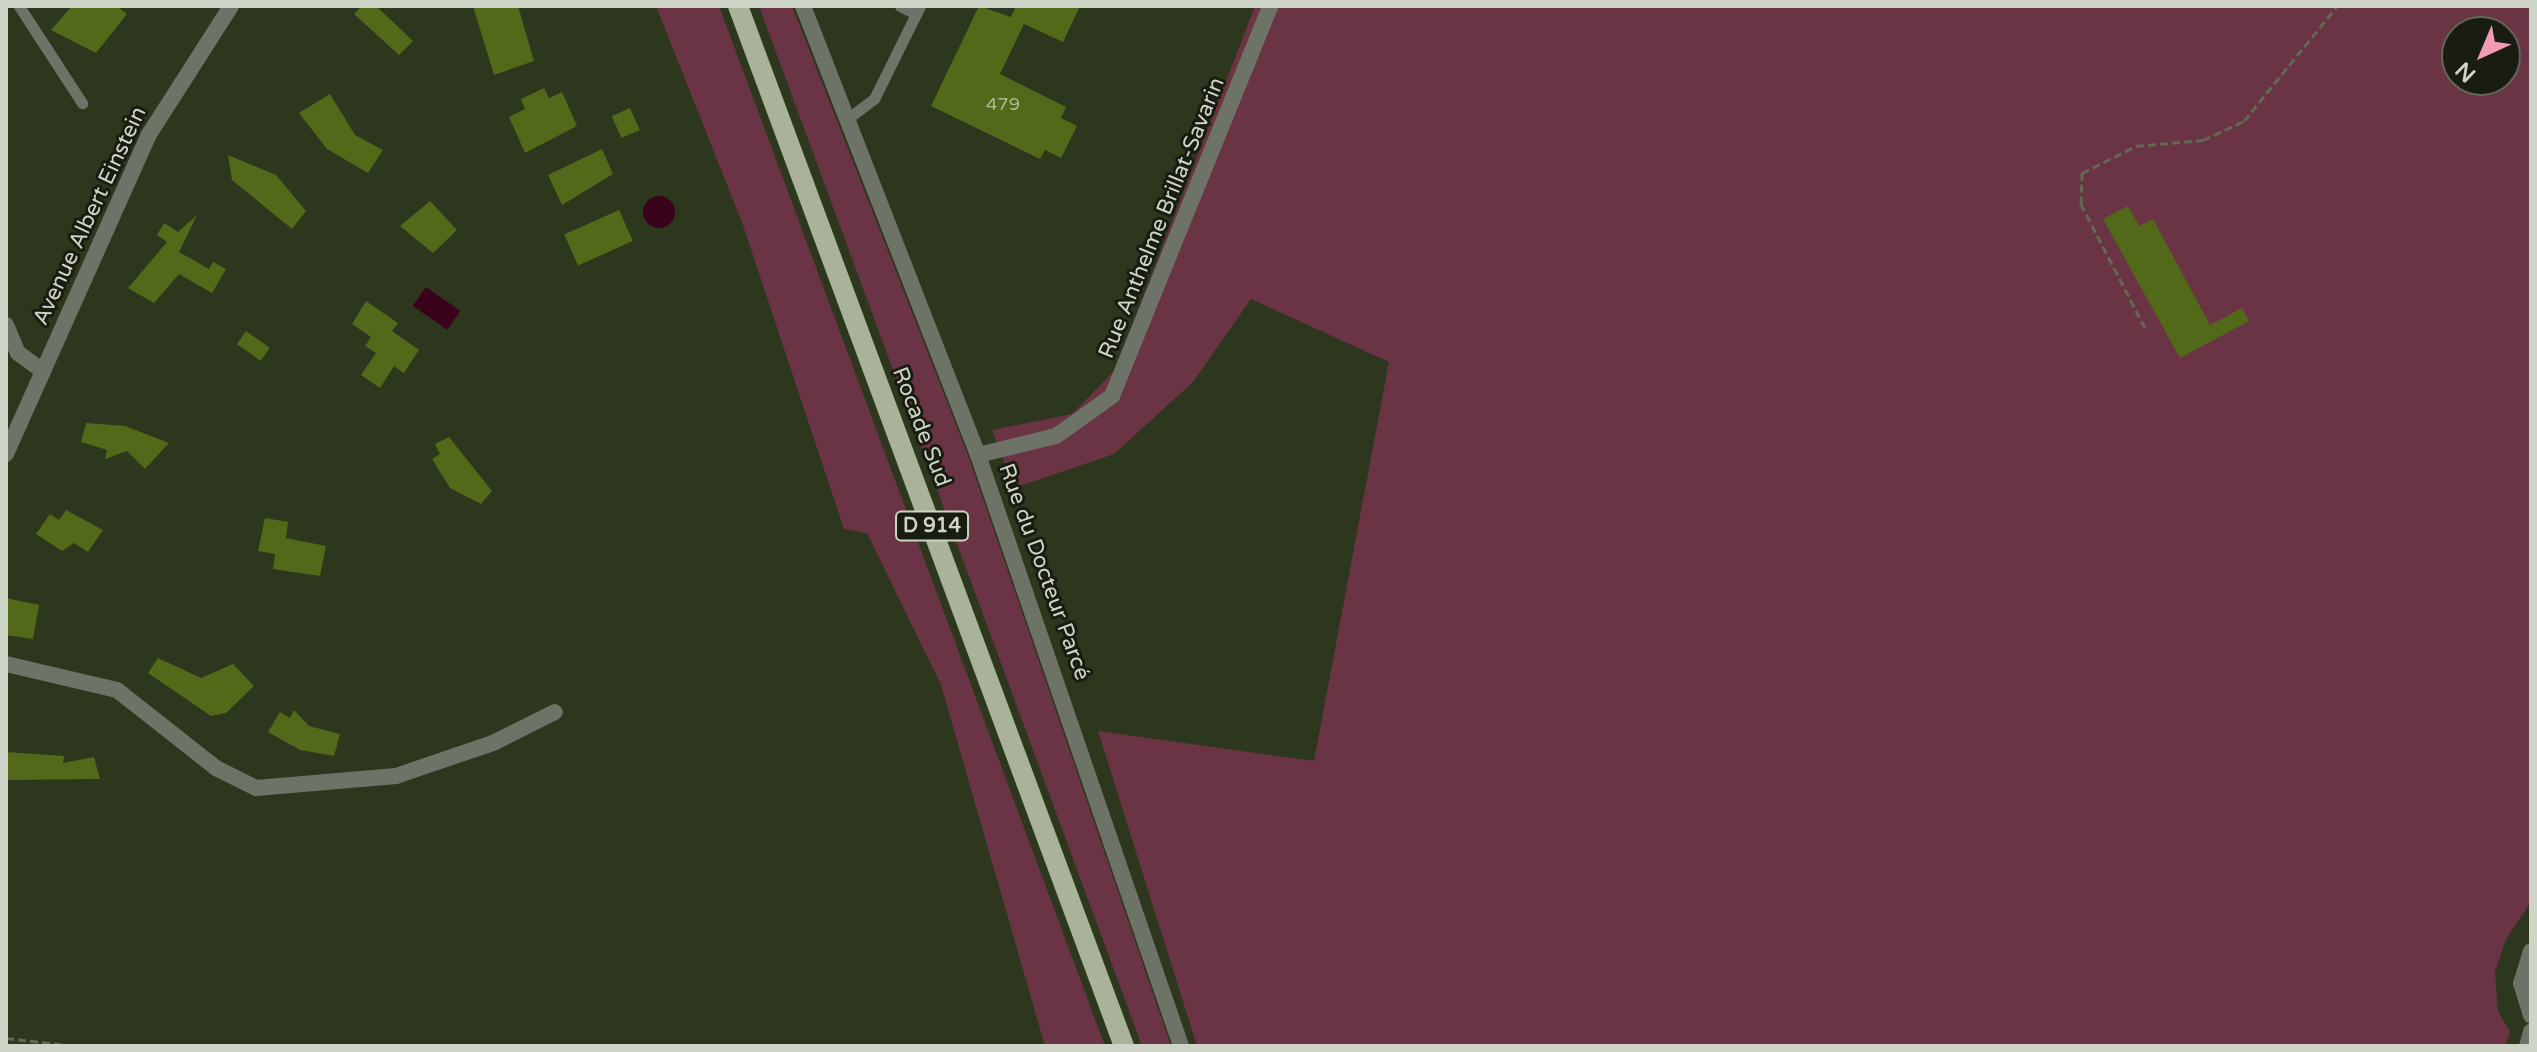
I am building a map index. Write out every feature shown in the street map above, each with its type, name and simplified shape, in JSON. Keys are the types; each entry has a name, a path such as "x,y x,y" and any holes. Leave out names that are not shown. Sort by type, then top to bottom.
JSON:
{"main road":[{"name":"Rocade Sud","path":"738,6 1124,1046"}],"street":[{"name":"Avenue Albert Einstein","path":"6,454 148,136 231,6"},
{"name":"Rue du Docteur Parcé","path":"803,6 978,455 1181,1046"},
{"name":"Rue Anthelme Brillat-Savarin","path":"978,455 1056,436 1112,396 1270,6"},
{"path":"6,325 18,353 43,371"},
{"path":"6,664 117,690 216,768 256,788 396,776 493,743 555,712"},
{"path":"2531,951 2521,983 2531,1016"},
{"path":"2527,1046 2531,1032"}],"lane":[{"path":"19,6 82,103"},
{"path":"847,119 874,99 918,10 900,6"}],"path":[{"path":"2145,328 2081,204 2082,173 2136,146 2203,140 2244,121 2337,6"},
{"path":"6,1038 76,1046"}],"shaded area":[{"path":"656,6 719,6 1105,1046 1045,1046 941,685 867,533 844,529 743,225"},
{"path":"759,6 792,6 969,458 1171,1046 1142,1046"},
{"path":"1255,6 2531,6 2531,902 2506,939 2495,972 2498,1011 2510,1032 2505,1046 1197,1046 1098,731 1314,761 1389,362 1251,299 1193,382 1114,454 1014,488 992,430 1072,414 1115,370"},
{"path":"659,196 670,201 675,212 670,223 659,228 648,223 643,212 648,201"},
{"path":"426,287 460,311 447,330 413,306"}],"building":[{"path":"72,6 116,6 127,14 96,53 51,30"},
{"path":"362,6 376,6 413,41 399,55 354,14"},
{"path":"473,6 518,6 534,61 494,75"},
{"path":"979,6 1011,17 1016,6 1080,6 1063,42 1024,24 1000,74 1066,107 1061,118 1077,126 1061,158 1045,150 1040,159 931,106"},
{"path":"544,88 549,98 562,92 577,126 525,153 509,117 525,109 521,99"},
{"path":"330,94 355,135 383,150 368,173 327,149 299,113"},
{"path":"630,108 640,130 621,138 612,116"},
{"path":"602,149 613,174 562,205 548,175"},
{"path":"228,155 276,175 306,211 292,229 232,180"},
{"path":"430,201 457,230 433,253 400,226"},
{"path":"2128,206 2139,226 2153,219 2210,325 2242,308 2249,321 2180,358 2103,219"},
{"path":"619,210 633,241 578,265 564,234"},
{"path":"197,215 179,252 209,269 213,262 226,269 212,293 179,274 154,303 128,288 167,242 157,235 164,223 178,232"},
{"path":"366,301 398,323 392,331 419,350 404,373 394,366 380,388 361,375 376,353 365,346 371,337 352,324"},
{"path":"246,331 270,348 261,361 237,344"},
{"path":"86,423 125,426 169,443 145,469 127,451 105,459 107,450 81,442"},
{"path":"449,437 492,491 481,504 450,488 432,459 440,454 435,444"},
{"path":"66,510 103,530 88,552 74,543 62,551 36,534 50,514 59,520"},
{"path":"265,518 288,522 286,538 326,546 320,576 273,569 275,554 258,551"},
{"path":"6,598 39,605 33,639 6,635"},
{"path":"158,658 201,678 233,664 254,686 226,713 211,716 148,673"},
{"path":"294,710 309,726 340,734 334,756 300,750 268,732 280,712 290,718"},
{"path":"6,752 64,756 63,763 94,757 100,779 6,780"}]}
